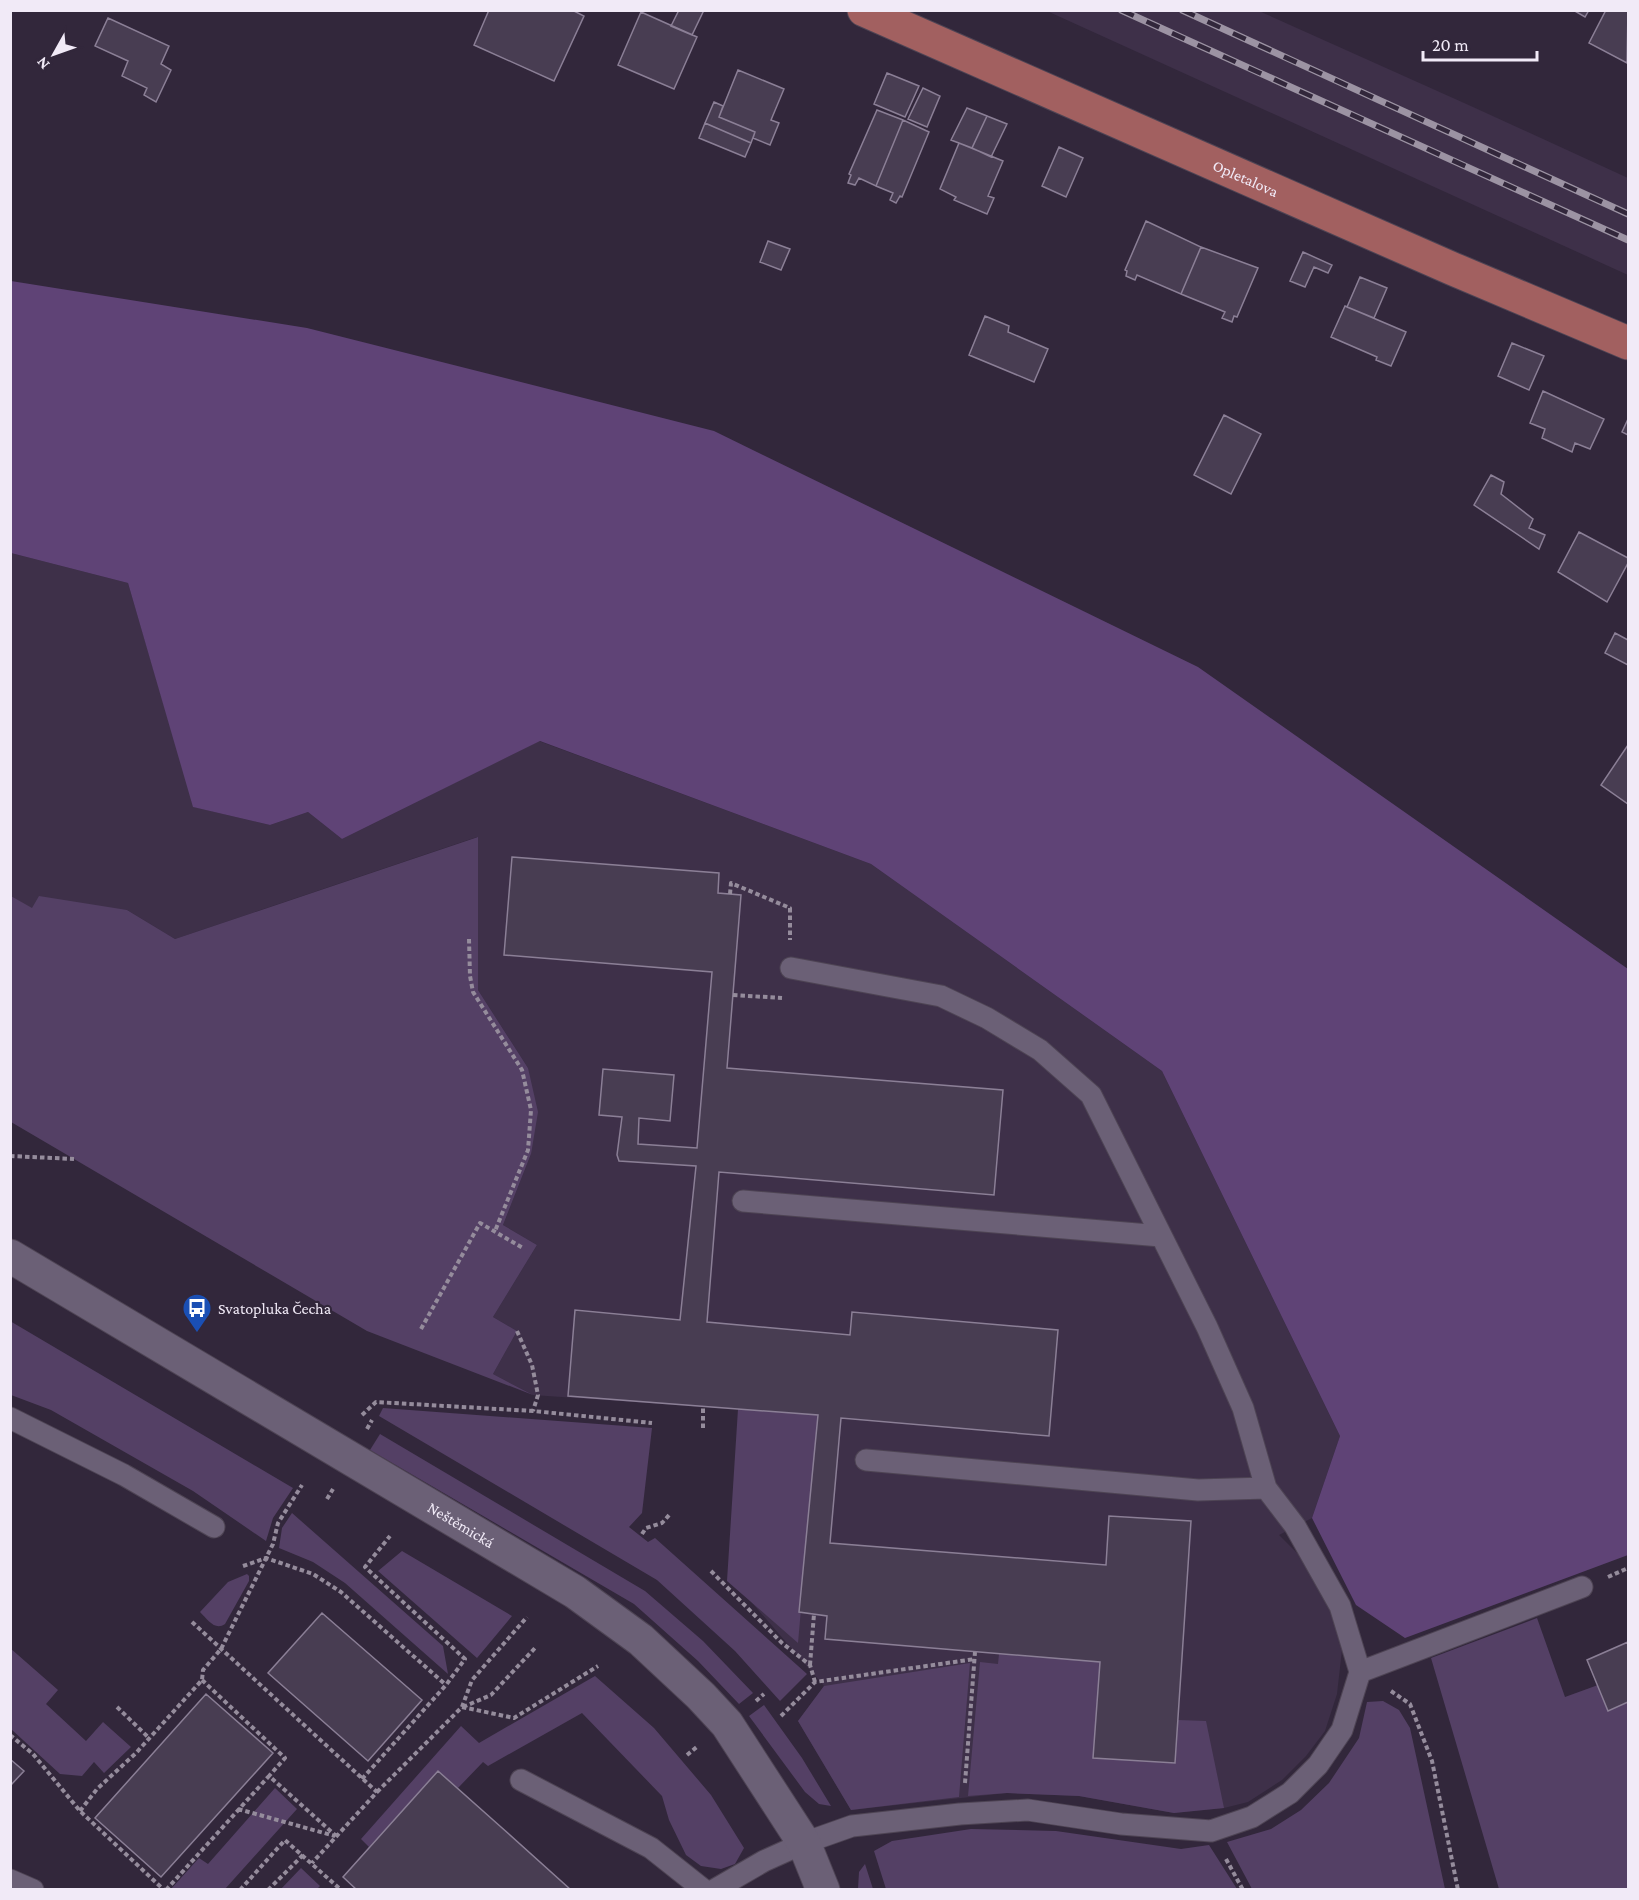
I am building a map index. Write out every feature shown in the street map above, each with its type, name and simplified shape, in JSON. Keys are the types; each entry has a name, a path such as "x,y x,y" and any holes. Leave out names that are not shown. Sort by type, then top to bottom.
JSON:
{"main road":[{"name":"Opletalova","path":"864,10 1453,269 1629,343"}],"street":[{"name":"Neštěmická","path":"10,1256 575,1592 641,1640 701,1696 727,1724 804,1843 823,1890"}],"lane":[{"path":"714,1890 764,1861 804,1843 852,1826 960,1814 1028,1810 1121,1824 1211,1831 1252,1817 1290,1793 1318,1765 1342,1730 1360,1672 1340,1606 1295,1526 1266,1488 1243,1408 1207,1327 1091,1095 1040,1050 987,1018 941,996 790,969"},
{"path":"743,1200 1161,1236"},
{"path":"10,1418 124,1475 214,1527"},
{"path":"866,1460 1198,1490 1266,1488"},
{"path":"1360,1672 1582,1587"},
{"path":"521,1780 651,1848 704,1890"},
{"path":"10,1880 33,1890"}],"path":[{"path":"730,894 731,883 776,903"},
{"path":"469,939 473,992 522,1070 531,1110 528,1150 495,1231"},
{"path":"10,1156 74,1159"},
{"path":"421,1329 480,1223 523,1248"},
{"path":"517,1330 532,1365 538,1395 532,1411"},
{"path":"362,1415 376,1402 532,1411 652,1423"},
{"path":"702,1428 703,1407"},
{"path":"81,1811 98,1789 202,1680 203,1670 221,1649 273,1544 278,1523 302,1485"},
{"path":"642,1534 646,1528 662,1523 671,1513"},
{"path":"362,1779 446,1685 465,1659 365,1568 390,1536"},
{"path":"243,1566 266,1558 313,1574 341,1592 446,1685"},
{"path":"711,1571 782,1643 810,1665"},
{"path":"814,1614 810,1665 815,1682"},
{"path":"462,1707 472,1680 527,1617"},
{"path":"192,1622 377,1792"},
{"path":"312,1863 377,1792 462,1707 491,1695 535,1648"},
{"path":"960,1814 964,1796 975,1652"},
{"path":"781,1716 815,1682 975,1659"},
{"path":"462,1707 514,1718 598,1666"},
{"path":"1360,1672 1410,1704 1431,1761 1458,1890"},
{"path":"10,1735 33,1754 81,1811 165,1890 285,1758 202,1680"},
{"path":"117,1707 149,1738"},
{"path":"687,1755 705,1742"},
{"path":"268,1776 336,1836"},
{"path":"238,1809 336,1836"},
{"path":"240,1890 285,1840 341,1890"},
{"path":"268,1890 303,1855"}],"shaded area":[{"path":"1047,11 1259,11 1473,107 1628,178 1628,275"},
{"path":"11,281 307,328 714,431 1198,667 1628,969 1628,1555 1405,1638 1356,1605 1312,1518 1340,1436 1162,1071 871,864 540,741 342,839 308,812 270,825 193,807 128,583 11,553"},
{"path":"11,553 128,583 194,807 270,825 308,812 342,839 539,741 871,864 1162,1071 1340,1436 1312,1518 1279,1535 1298,1554 1322,1588 1343,1641 1337,1694 1325,1731 1306,1756 1282,1780 1248,1802 1224,1808 1174,1813 1079,1796 1007,1793 851,1810 798,1721 824,1686 747,1597 762,1411 533,1395 493,1374 517,1331 493,1317 537,1245 503,1225 531,1154 528,1068 478,990 477,837 175,939 127,910 32,909 11,896"},
{"path":"478,837 478,990 528,1068 538,1112 531,1154 503,1225 537,1245 493,1317 517,1331 493,1374 533,1395 367,1331 11,1122 11,896 32,908 39,896 127,910 175,939"},
{"path":"10,1321 293,1488 273,1518 266,1541 193,1491 51,1410 11,1395"},
{"path":"383,1408 652,1428 642,1513 629,1527 648,1542 655,1538 807,1674 780,1701 735,1651 657,1580 379,1416"},
{"path":"738,1409 818,1415 798,1643 727,1581"},
{"path":"380,1434 645,1591 703,1641 753,1693 739,1704 698,1661 634,1604 370,1450"},
{"path":"292,1513 443,1646 448,1674 345,1583 313,1562 279,1548 282,1528"},
{"path":"402,1551 512,1616 477,1658 378,1571"},
{"path":"247,1574 249,1581 225,1624 218,1626 212,1624 200,1612 228,1582"},
{"path":"1537,1618 1565,1697 1598,1685 1608,1711 1628,1702 1628,1889 1499,1889 1431,1658"},
{"path":"10,1648 58,1690 46,1704 86,1741 103,1722 131,1747 104,1773 94,1762 82,1776 60,1774 11,1729"},
{"path":"999,1654 1100,1662 1094,1758 1175,1763 1178,1720 1206,1721 1224,1808 1174,1813 1079,1796 1007,1793 968,1796 980,1662 998,1664"},
{"path":"970,1663 959,1797 851,1810 798,1721 824,1686"},
{"path":"595,1676 654,1728 711,1795 744,1848 735,1864 721,1869 701,1866 686,1855 669,1820 662,1796 582,1713 488,1766 483,1762 458,1788 438,1771 369,1847 361,1839 461,1726 479,1743"},
{"path":"1383,1701 1399,1710 1410,1728 1445,1889 1252,1889 1227,1842 1271,1829 1301,1810 1329,1783 1359,1738 1367,1702"},
{"path":"764,1705 802,1758 831,1806 819,1804 805,1792 749,1716"},
{"path":"275,1788 297,1809 225,1889 171,1889 199,1858 208,1864"},
{"path":"971,1829 1056,1831 1181,1849 1209,1845 1237,1889 886,1889 874,1851 892,1841"},
{"path":"865,1864 873,1889 858,1889 859,1872"},
{"path":"301,1868 320,1886 317,1889 281,1889"}],"building":[{"path":"489,10 572,10 584,16 554,81 474,45"},
{"path":"679,10 704,10 692,35 671,26"},
{"path":"1573,10 1589,10 1585,17"},
{"path":"1606,10 1628,10 1627,63 1589,43"},
{"path":"641,12 697,37 674,89 618,65"},
{"path":"108,18 169,46 161,64 171,70 156,102 144,95 147,88 122,76 128,61 95,46"},
{"path":"738,70 784,89 771,120 779,123 770,145 753,138 755,132 719,117"},
{"path":"887,73 919,86 905,117 874,104"},
{"path":"923,88 940,96 927,127 908,119"},
{"path":"714,102 723,106 719,117 755,132 751,143 705,123"},
{"path":"967,108 987,116 972,148 951,140"},
{"path":"877,110 903,120 876,186 859,178 855,185 848,183 851,175 849,174"},
{"path":"987,116 1007,124 991,157 972,148"},
{"path":"903,120 929,132 902,197 900,196 896,203 890,200 893,193 876,186"},
{"path":"705,123 751,143 745,157 699,138"},
{"path":"959,143 1003,161 988,196 994,198 987,214 954,200 956,197 940,189"},
{"path":"1059,147 1083,158 1066,197 1042,186"},
{"path":"1146,221 1201,247 1181,294 1137,275 1135,280 1126,276 1127,271 1125,270"},
{"path":"768,241 790,249 781,270 760,262"},
{"path":"1201,247 1258,268 1237,317 1234,316 1232,322 1222,318 1225,312 1181,294"},
{"path":"1303,252 1332,265 1328,273 1314,267 1305,287 1290,281"},
{"path":"1360,277 1387,288 1374,318 1347,307"},
{"path":"1345,306 1406,332 1391,366 1376,360 1377,357 1331,337"},
{"path":"985,316 1009,326 1008,332 1048,349 1034,382 969,355"},
{"path":"1512,343 1544,356 1529,390 1498,376"},
{"path":"1543,391 1604,419 1590,449 1575,443 1572,452 1542,438 1545,429 1530,423"},
{"path":"1224,415 1261,434 1231,494 1194,475"},
{"path":"1628,419 1628,435 1622,432"},
{"path":"1491,475 1504,482 1501,494 1533,519 1529,528 1545,535 1539,549 1474,505"},
{"path":"1579,532 1628,558 1628,563 1607,602 1558,572"},
{"path":"1615,633 1628,640 1628,665 1605,653"},
{"path":"1628,745 1628,804 1601,785"},
{"path":"512,857 719,873 718,893 741,895 727,1068 1003,1090 994,1195 719,1172 707,1322 850,1335 852,1312 1058,1330 1049,1436 841,1418 830,1543 1106,1565 1109,1516 1191,1521 1175,1763 1093,1758 1100,1662 825,1639 827,1616 799,1612 818,1415 568,1396 575,1310 680,1320 696,1166 619,1161 617,1155 622,1117 599,1115 603,1069 674,1075 670,1121 639,1118 638,1144 697,1148 712,972 504,955"},
{"path":"322,1613 422,1700 368,1761 268,1673"},
{"path":"1628,1642 1628,1702 1608,1711 1587,1660"},
{"path":"206,1694 273,1753 161,1877 95,1818"},
{"path":"10,1759 24,1771 10,1786"},
{"path":"438,1771 571,1890 357,1890 343,1877"}],"railway":[{"path":"1121,10 1628,240"},
{"path":"1182,10 1628,214"}],"place":[{"name":"Svatopluka Čecha","path":"197,1334"}]}
